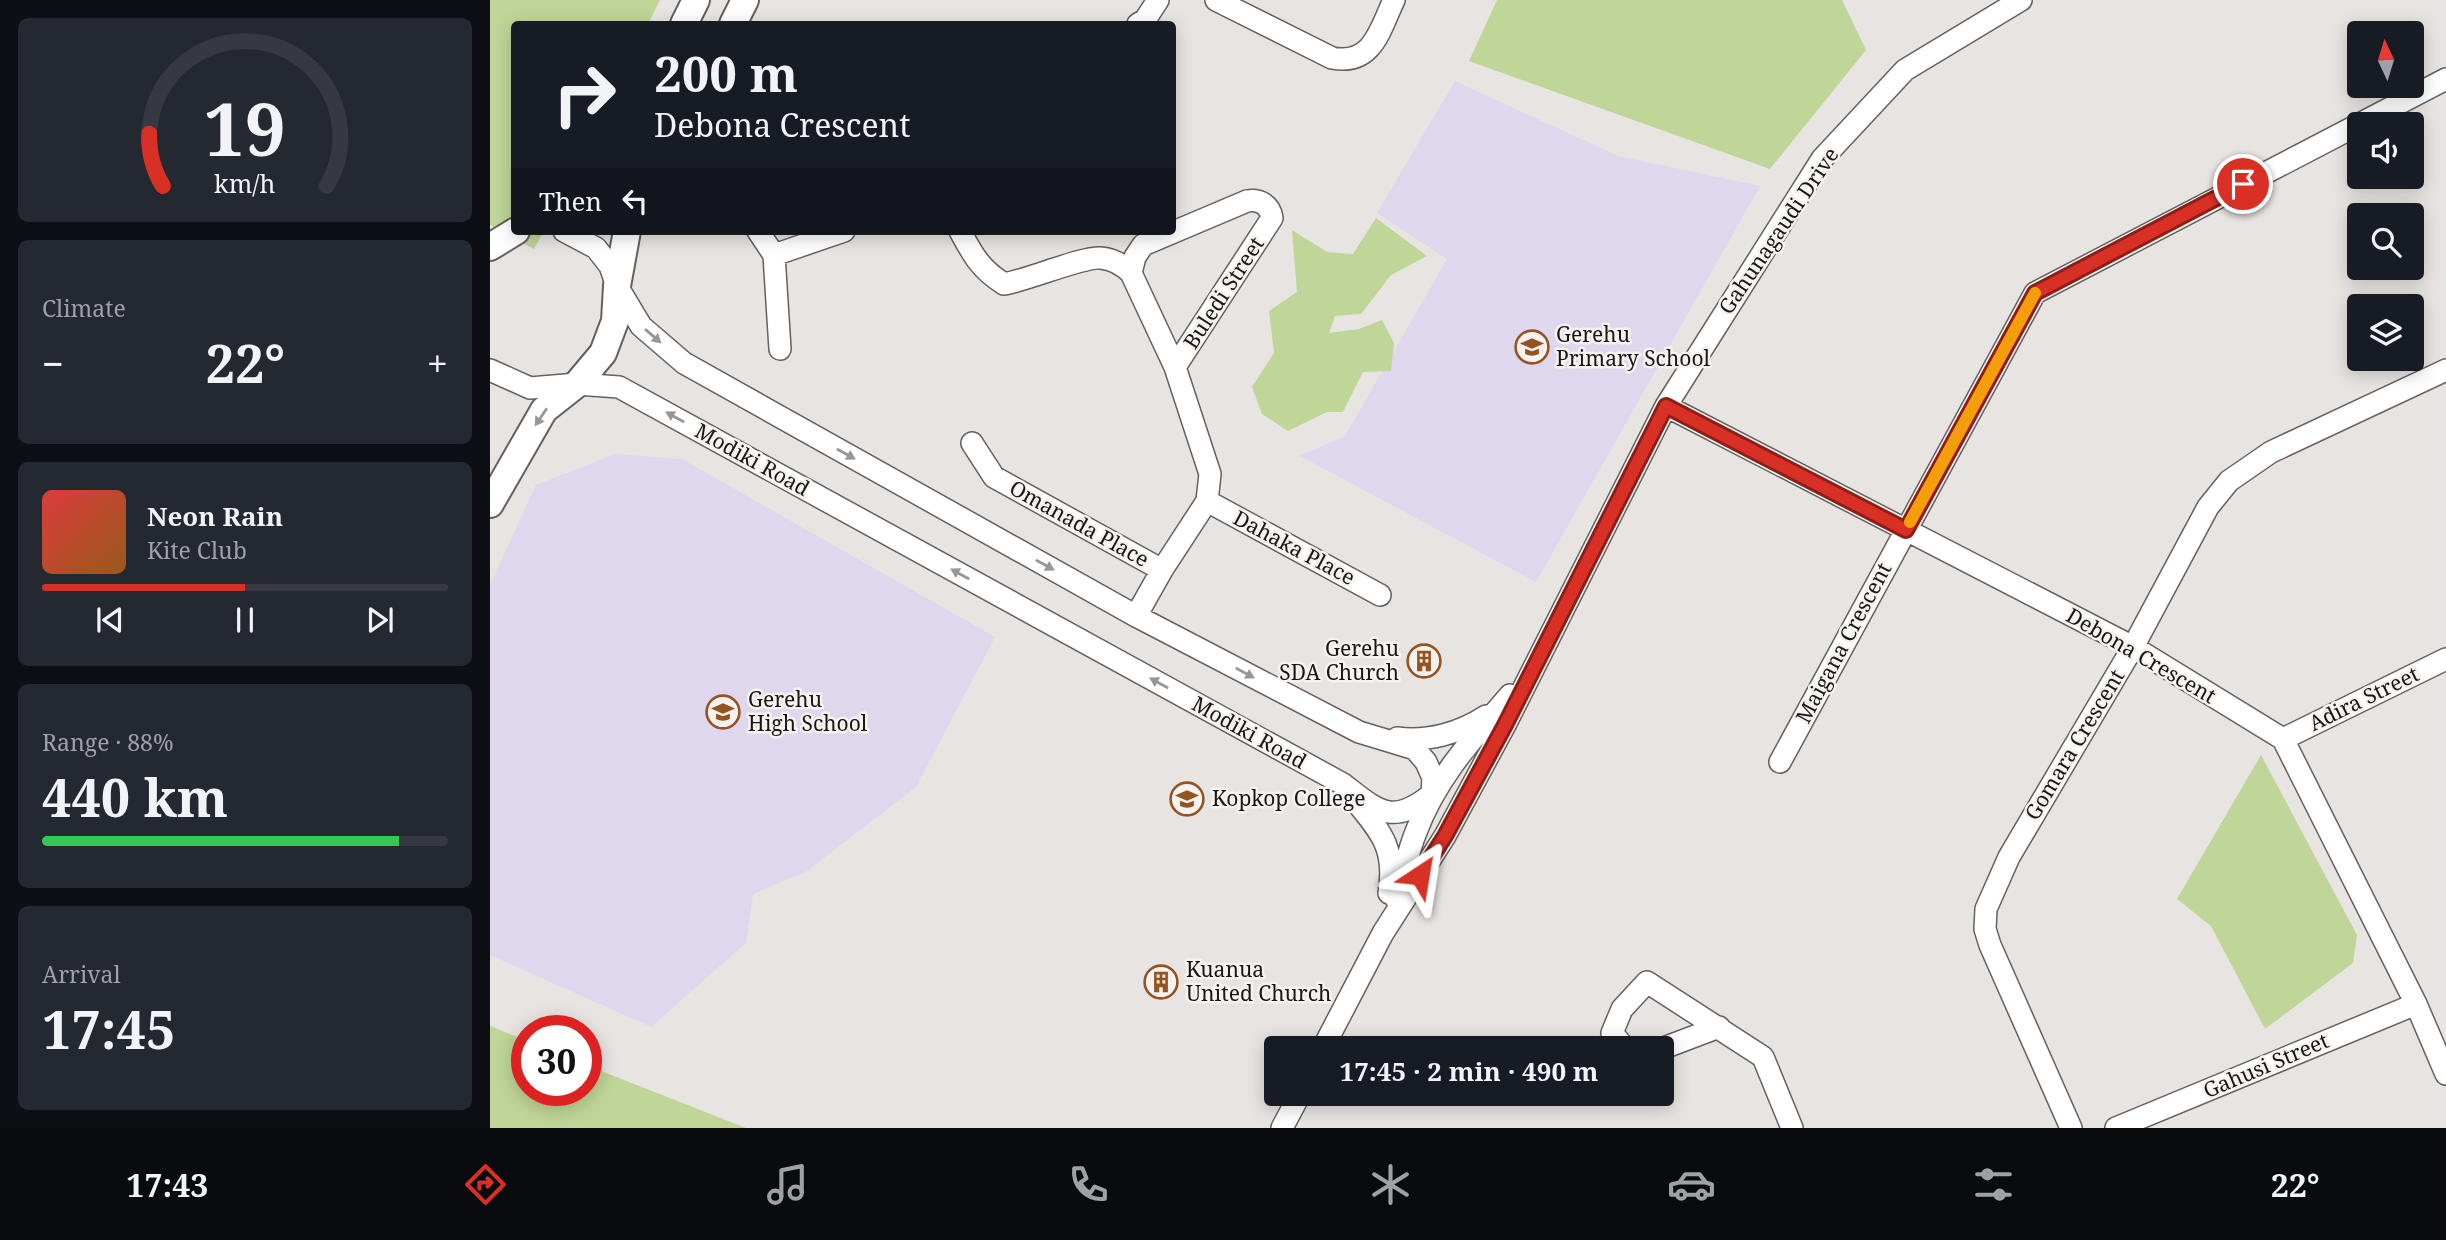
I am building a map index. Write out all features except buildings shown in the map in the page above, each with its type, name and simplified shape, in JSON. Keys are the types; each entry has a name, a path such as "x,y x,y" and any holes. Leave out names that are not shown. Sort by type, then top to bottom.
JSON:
{"street":[{"path":"686,21 696,0"},
{"path":"734,21 745,0"},
{"path":"1143,21 1158,0"},
{"path":"1216,0 1332,58 1342,60 1353,59 1370,48 1394,0"},
{"name":"Gahunagaudi Drive","path":"1329,1036 1383,933 1445,836 1666,406 1822,159 1905,70 2021,0"},
{"name":"Maigana Crescent","path":"1780,762 2035,293 2446,79"},
{"name":"Buledi Street","path":"1175,367 1272,218 1264,203 1247,201 1176,231"},
{"path":"490,234 511,231"},
{"path":"490,247 511,233"},
{"path":"572,235 596,248 610,266 617,286 641,326 684,363 1136,616 1359,732 1415,749 1426,762 1433,778 1432,794"},
{"path":"490,504 544,410 576,384 603,353 615,321 617,286 625,235"},
{"path":"761,235 774,255 780,349"},
{"path":"774,255 832,235"},
{"path":"962,235 976,261 987,274 1004,284 1023,281 1090,258 1102,258 1123,265 1131,273 1175,367 1210,474 1207,501 1136,616"},
{"name":"Buledi Street","path":"1131,273 1135,257 1143,245 1167,235"},
{"name":"Modiki Road","path":"490,370 530,388 576,384 620,387 1343,784 1370,805 1390,814 1415,807 1432,794"},
{"name":"Gomara Crescent","path":"2071,1128 1985,929 1986,909 2009,858 2133,647 2208,507 2229,481 2270,452 2446,370"},
{"name":"Debona Crescent","path":"1666,406 2133,647 2283,739"},
{"name":"Omanada Place","path":"972,443 994,477 1162,570"},
{"name":"Dahaka Place","path":"1207,501 1380,595"},
{"name":"Adira Street","path":"2283,739 2446,659"},
{"path":"1359,732 1418,740 1447,734 1475,723 1492,712 1530,673"},
{"name":"Gahunagaudi Drive","path":"1383,933 1401,886 1415,833 1432,794 1472,740 1530,673"},
{"path":"2283,739 2416,1003 2446,1074"},
{"path":"1343,784 1384,836 1393,871 1383,933"},
{"path":"1615,1036 1612,1033 1622,1009 1647,982 1763,1057 1792,1128"},
{"name":"Gahusi Street","path":"2116,1128 2416,1003"},
{"path":"1674,1044 1719,1027"},
{"path":"1282,1128 1294,1106"}],"shaded area":[{"name":"Gerehu Primary School","path":"1455,81 1618,156 1760,186 1536,582 1300,456 1345,436 1447,259 1377,213"},
{"name":"Gerehu High School","path":"615,454 682,459 995,637 916,787 807,871 753,894 746,943 651,1027 490,955 490,585 536,485"}],"green space":[{"path":"490,0 660,0 650,21 511,21 511,235 542,235 534,249 490,225"},
{"path":"1497,0 1842,0 1866,50 1770,169 1469,61"},
{"path":"1376,218 1427,256 1391,275 1361,314 1335,316 1329,333 1359,329 1382,320 1394,343 1391,371 1363,372 1343,412 1327,412 1288,431 1262,414 1252,387 1274,353 1269,311 1297,292 1292,230 1327,252 1353,254"},
{"path":"2261,755 2357,935 2353,963 2265,1029 2211,926 2177,899"},
{"path":"490,1026 511,1035 511,1106 602,1106 602,1071 746,1128 490,1128"}],"slow traffic":[{"path":"1910,522 2035,293"}],"place":[{"name":"Gerehu Primary School","path":"1532,347"},
{"name":"Gerehu SDA Church","path":"1424,661"},
{"name":"Gerehu High School","path":"723,712"},
{"name":"Kopkop College","path":"1187,799"},
{"name":"Kuanua United Church","path":"1161,982"}],"route":[{"path":"1420,875 1445,836 1505,725 1666,406 1906,530 2035,293 2243,184"}]}
